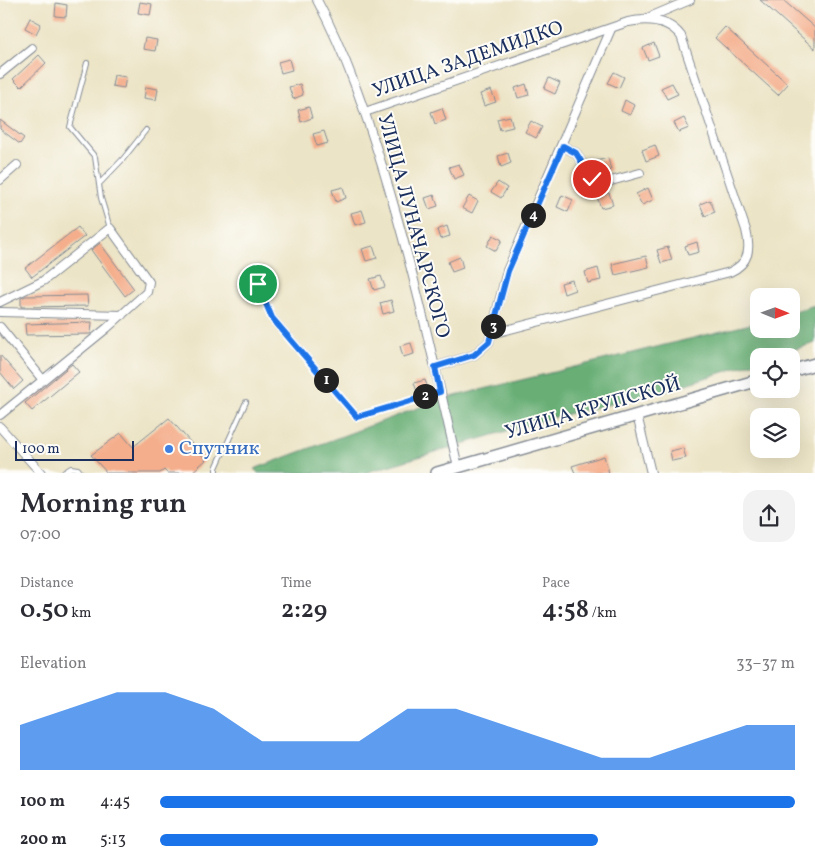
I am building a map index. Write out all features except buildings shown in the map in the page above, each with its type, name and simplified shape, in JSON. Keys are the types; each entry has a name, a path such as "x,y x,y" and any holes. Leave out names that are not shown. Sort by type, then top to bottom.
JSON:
{"street":[{"name":"УЛИЦА ЛУНАЧАРСКОГО","path":"317,0 337,38 365,112 398,220 458,467"},
{"path":"643,19 690,0"},
{"name":"УЛИЦА ЗАДЕМИДКО","path":"365,112 643,19 667,24 681,36 743,221 749,244 746,261 739,268 730,272 492,334"},
{"path":"435,367 474,355 489,342 508,271 563,146 611,29"},
{"path":"0,74 32,48"},
{"path":"563,146 576,153 592,179 600,184 640,173"},
{"path":"0,180 17,165"},
{"path":"0,302 43,281 110,228 149,282 147,292 0,415"},
{"path":"0,312 122,314"},
{"path":"0,327 43,380"},
{"path":"800,368 815,364"},
{"name":"УЛИЦА КРУПСКОЙ","path":"437,473 750,383"},
{"path":"637,415 651,473"},
{"path":"0,427 41,473"}],"lane":[{"path":"87,63 70,127 95,157 99,184 110,228"},
{"path":"99,184 123,159 146,130"},
{"path":"258,284 272,318 357,417 440,392"},
{"path":"216,473 216,468 246,402"},
{"path":"63,473 71,468 78,469 81,473"}],"green space":[{"path":"815,305 815,343 799,348 750,348 750,364 657,393 551,418 364,473 258,473 254,469 439,400 750,324 750,338 800,338 800,309"}],"place":[{"name":"Спутник","path":"169,449"}],"route":[{"path":"258,284 272,318 357,417 440,392 435,367 468,358 489,342 508,271 563,146 576,153 592,179"}]}
